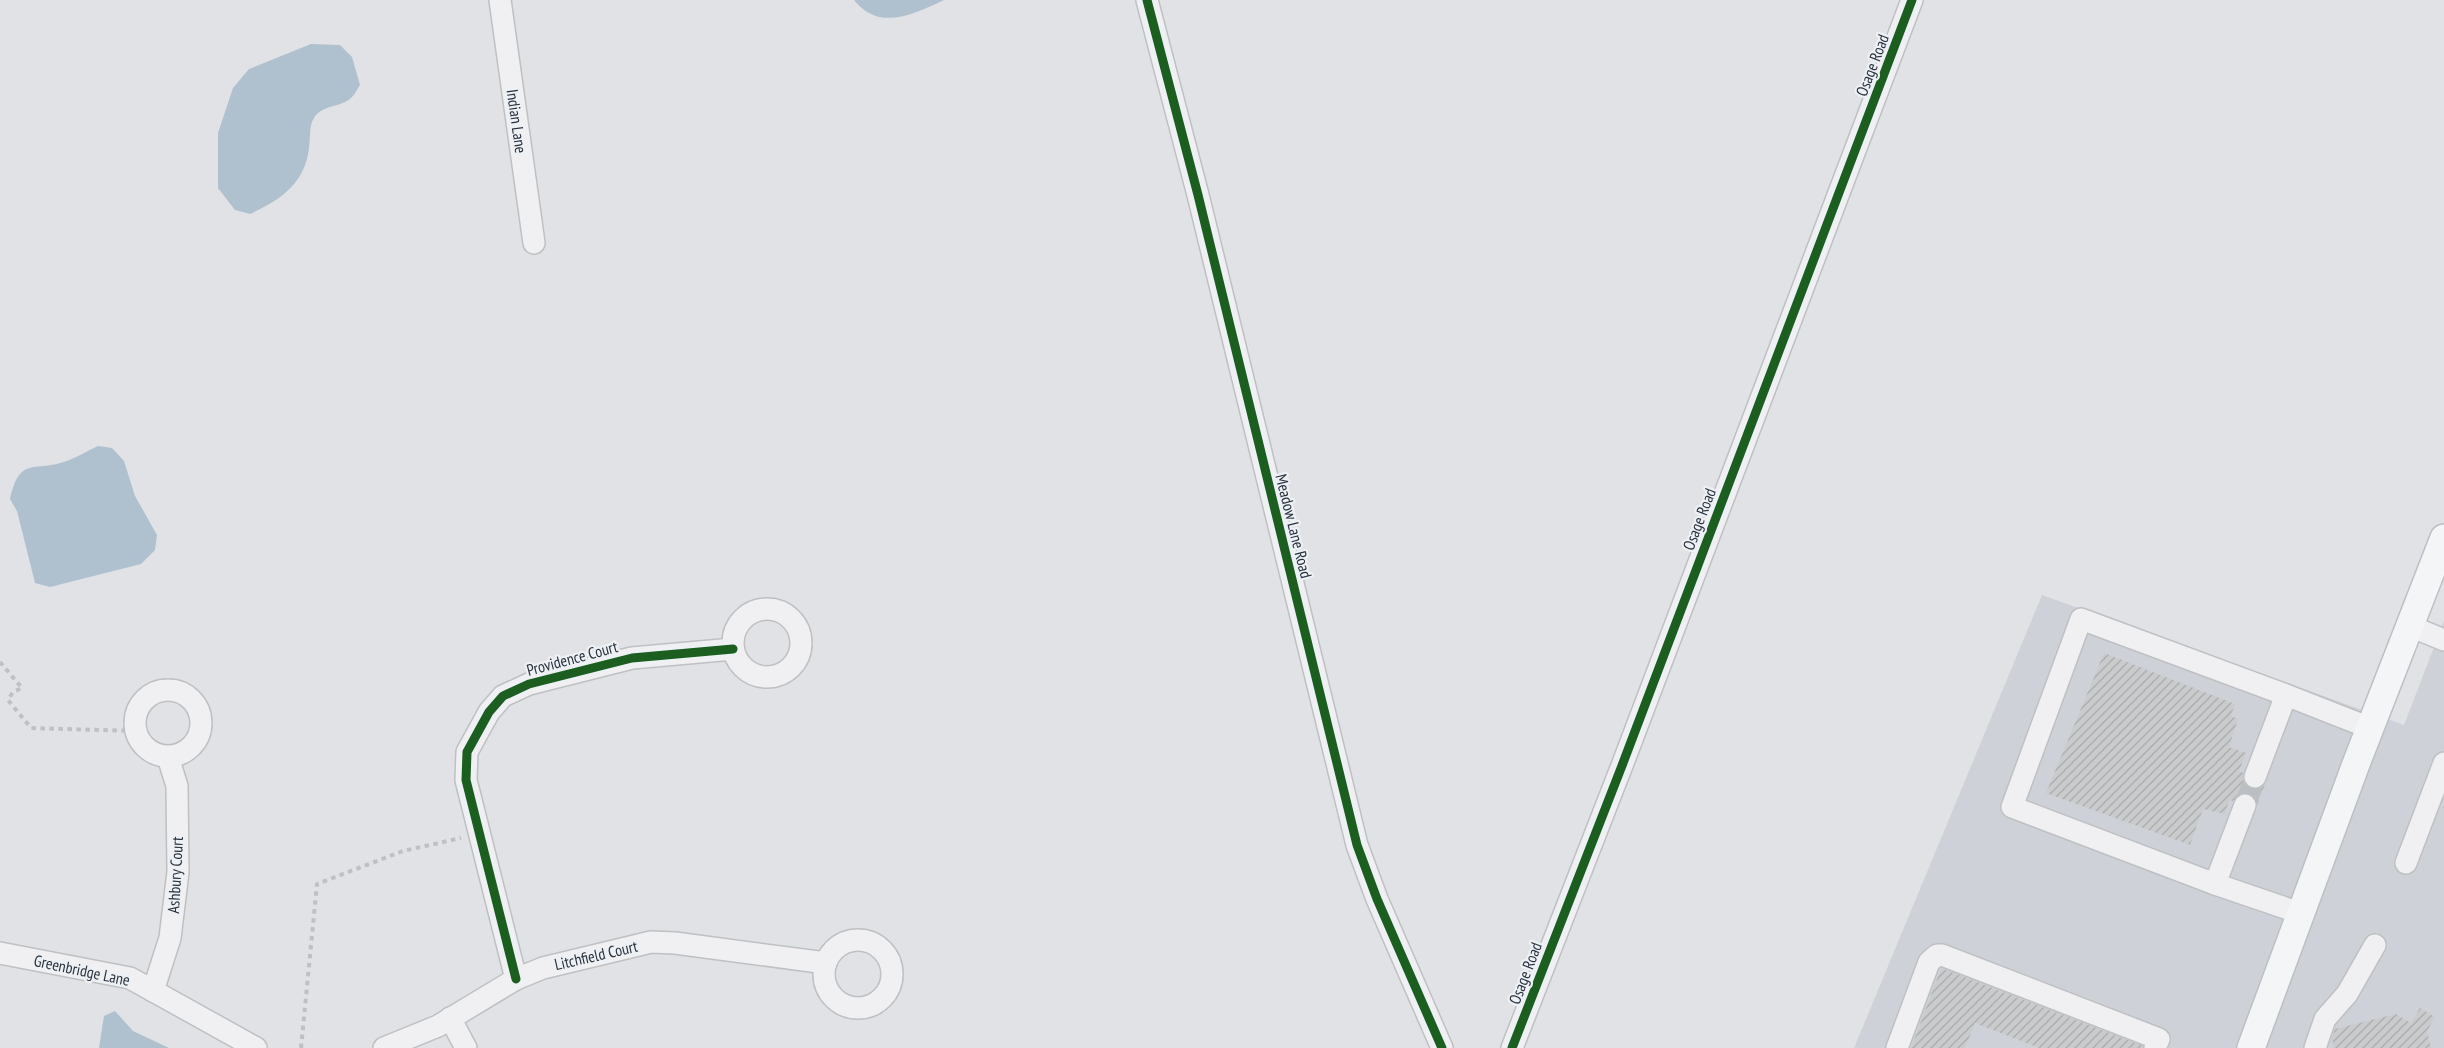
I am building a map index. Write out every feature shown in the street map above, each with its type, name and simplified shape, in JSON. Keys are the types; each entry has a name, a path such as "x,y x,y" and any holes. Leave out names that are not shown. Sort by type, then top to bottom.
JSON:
{"main road":[{"path":"2251,1048 2370,728 2444,538"}],"street":[{"name":"Indian Lane","path":"501,0 534,243"},
{"name":"Meadow Lane Road","path":"1148,0 1357,845 1377,899 1442,1048"},
{"name":"Osage Road","path":"1512,1048 1619,774 1912,0"},
{"path":"2300,913 2012,807 2081,619 2370,728"},
{"path":"2410,626 2444,640"},
{"name":"Providence Court","path":"516,978 466,780 467,752 489,712 503,696 529,684 632,658 733,649"},
{"path":"162,690 173,690 192,700 201,720 196,741 178,755 168,757 147,750 139,741 134,720 143,700 162,690"},
{"path":"2255,777 2286,695"},
{"name":"Ashbury Court","path":"153,991 170,938 178,872 177,786 168,757"},
{"path":"2406,863 2442,771"},
{"path":"2216,884 2245,805"},
{"name":"Litchfield Court","path":"384,1048 450,1018 516,978 543,968 651,942 675,943 826,963"},
{"path":"2315,1048 2325,1019 2347,994 2375,945"},
{"name":"Greenbridge Lane","path":"0,953 130,978 256,1048"},
{"path":"1897,1048 1929,962 1938,955 1942,955 2159,1039 2155,1048"},
{"path":"450,1018 466,1048"}],"path":[{"path":"0,662 22,688 13,692 8,700 31,728 135,731"},
{"path":"301,1048 317,884 403,851 479,834"}],"shaded area":[{"path":"2042,595 2404,725 2444,621 2444,1048 1854,1048"}],"water":[{"path":"854,0 944,0 909,15 886,18 864,10"},
{"path":"311,44 340,45 352,57 360,85 349,100 322,110 315,117 311,125 307,161 289,189 271,203 250,214 235,210 218,188 218,133 233,88 249,69"},
{"path":"98,446 112,448 124,461 135,496 157,535 155,550 141,564 50,587 35,583 17,511 10,499 18,476 29,468 64,462"},
{"path":"115,1011 133,1031 169,1048 99,1048 104,1016"}],"building":[{"path":"2104,653 2235,704 2231,716 2238,719 2229,747 2246,753 2239,771 2243,773 2246,785 2256,790 2265,784 2257,805 2254,797 2244,792 2233,801 2229,800 2225,814 2203,809 2190,845 2046,793"},
{"path":"1941,968 2143,1046 2142,1048 2039,1048 1975,1023 1965,1048 1911,1048"},
{"path":"2420,1008 2435,1017 2427,1031 2431,1048 2334,1048 2332,1038 2335,1029 2396,1014 2411,1023"}],"tunnel":[{"path":"2245,805 2255,777"}],"cycle path":[{"path":"1147,0 1198,195 1357,845 1377,899 1442,1048"},
{"path":"1512,1048 1623,763 1912,0"},
{"path":"516,979 466,780 467,752 489,712 503,696 529,684 632,658 733,649"}]}
